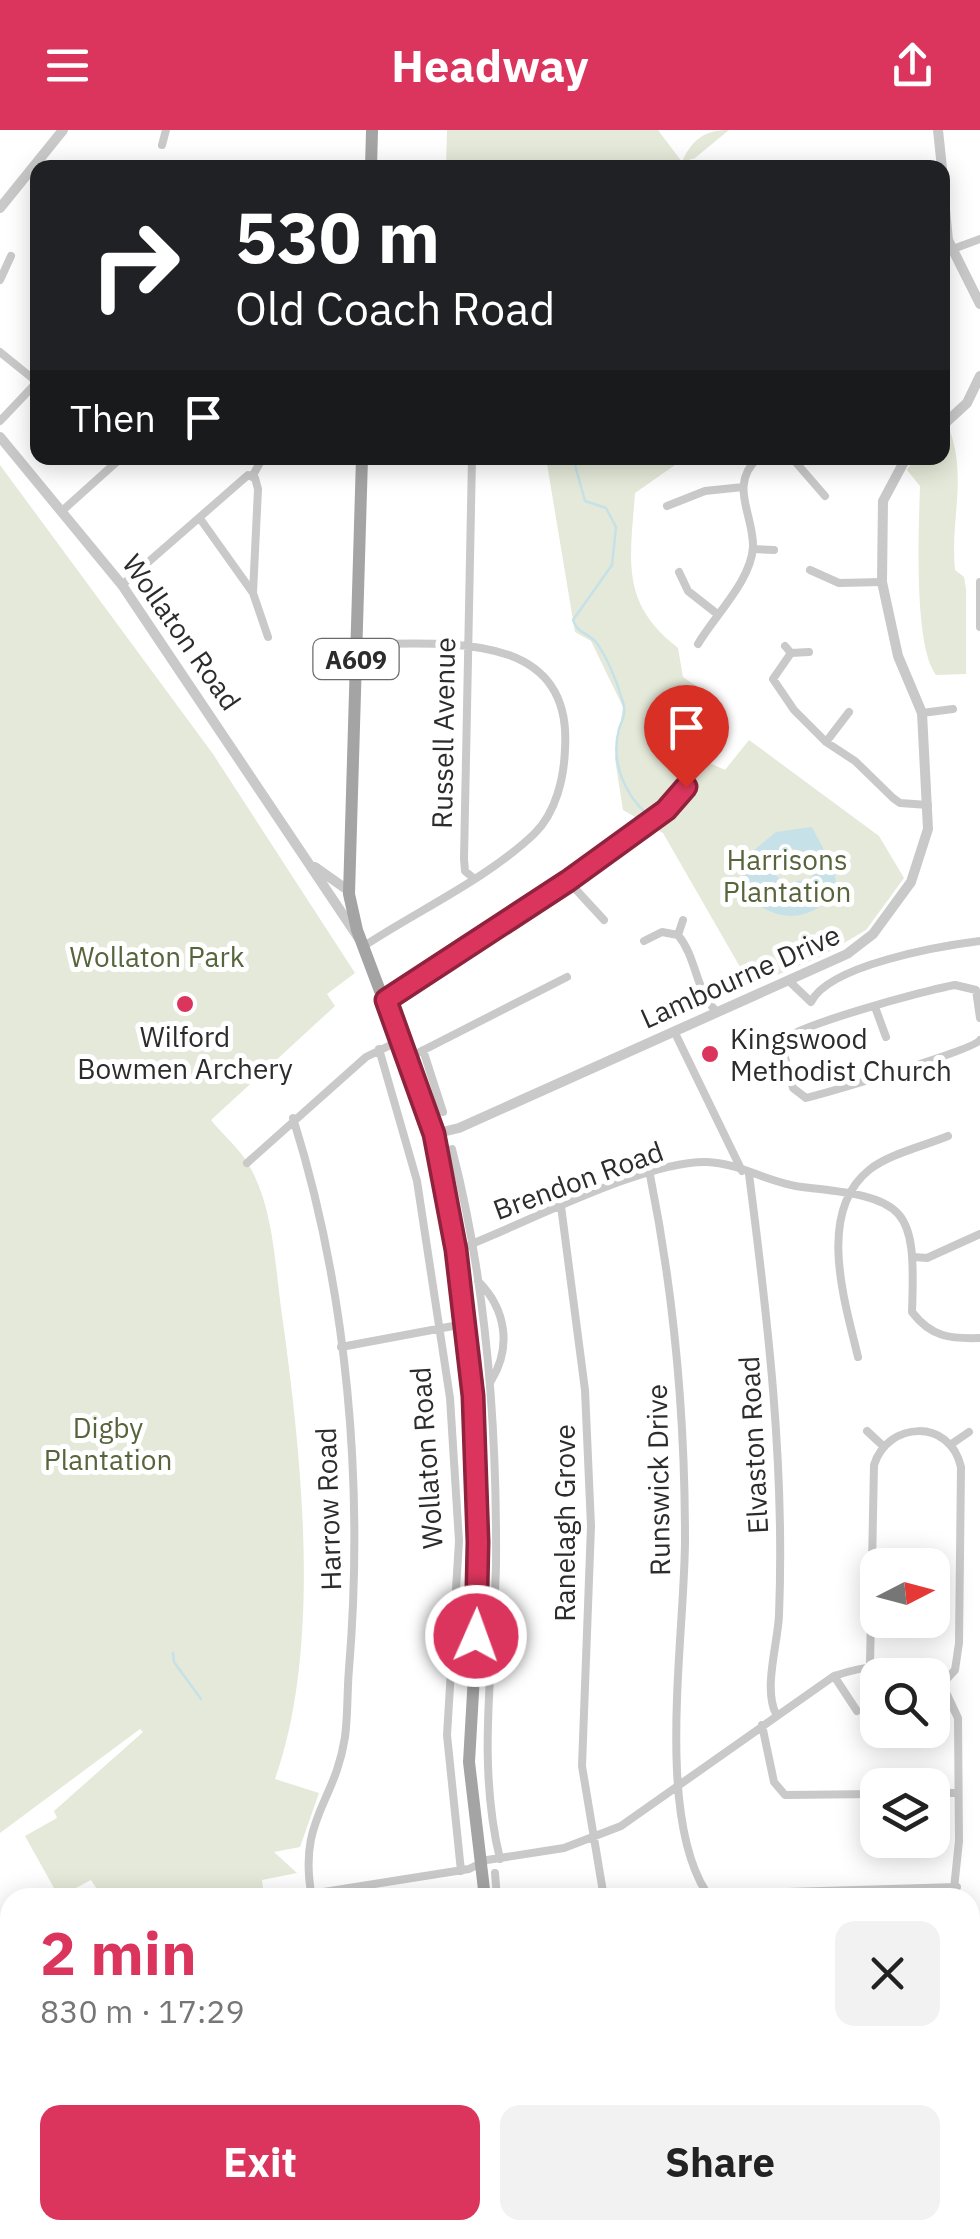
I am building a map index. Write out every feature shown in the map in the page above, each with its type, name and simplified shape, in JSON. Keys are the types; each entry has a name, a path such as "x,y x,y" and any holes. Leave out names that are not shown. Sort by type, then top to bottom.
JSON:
{"main road":[{"path":"371,160 372,130"},
{"name":"A609","path":"350,860 362,465"},
{"name":"Wollaton Road","path":"350,860 349,892 363,944 434,1134 456,1250 473,1396 478,1542 469,1762 484,1888"}],"street":[{"path":"39,160 63,130"},
{"path":"162,144 166,130"},
{"path":"938,130 941,160"},
{"path":"0,208 30,171"},
{"path":"952,249 980,238"},
{"path":"950,241 980,304"},
{"path":"0,280 10,256"},
{"path":"0,352 30,376"},
{"path":"950,419 967,403 980,376"},
{"path":"0,421 30,389"},
{"path":"967,403 980,410"},
{"name":"Wollaton Road","path":"0,437 122,586 363,944"},
{"path":"62,512 113,465"},
{"path":"252,476 258,465"},
{"name":"Russell Avenue","path":"472,465 464,860 472,878"},
{"path":"703,641 716,613 741,581 753,549 743,487 749,465"},
{"path":"797,465 819,494"},
{"name":"Lambourne Drive","path":"434,1134 456,1129 847,954 873,934 920,866 928,829 922,712 898,656 882,582 883,501 901,465"},
{"path":"122,586 244,477 252,476"},
{"path":"252,476 258,489 253,593"},
{"path":"667,506 704,491 743,487"},
{"path":"200,520 253,593 268,637"},
{"path":"753,549 774,550"},
{"path":"810,570 839,583 882,582"},
{"path":"680,572 688,591"},
{"path":"980,582 980,627"},
{"path":"677,593 681,587 716,613"},
{"path":"356,644 498,649 527,661 550,684 565,716 566,750 550,813 526,842 363,944"},
{"path":"809,652 788,650 769,679 826,742 855,761 900,804 928,804"},
{"path":"922,712 953,709"},
{"path":"785,716 794,710"},
{"path":"826,742 849,712"},
{"path":"386,1000 568,881 666,810 708,756"},
{"path":"322,873 337,872 350,860"},
{"name":"Wollaton Road","path":"310,863 349,892"},
{"path":"568,881 598,917"},
{"path":"331,900 344,899 349,892"},
{"path":"678,934 682,920"},
{"path":"644,942 662,932 678,934 694,958 706,998 716,1012"},
{"path":"811,1002 828,982 894,958 980,941"},
{"path":"408,1058 567,977"},
{"path":"788,980 825,1019"},
{"path":"980,1018 976,990 964,984 825,1019 785,1035 781,1042 794,1088 802,1098 970,1049 980,1040"},
{"path":"875,1007 886,1037"},
{"name":"Elvaston Road","path":"674,1030 745,1172 770,1336 780,1496 779,1617 772,1699 776,1714"},
{"path":"246,1163 293,1118 379,1050 401,1040"},
{"name":"Wollaton Road","path":"379,1050 418,1181 441,1330 458,1532 448,1735 461,1871"},
{"path":"423,1050 443,1112"},
{"name":"Harrow Road","path":"293,1118 319,1213 340,1347 352,1467 352,1640 345,1737 306,1852 311,1888"},
{"path":"858,1358 842,1290 840,1250 842,1217 850,1192 871,1168 949,1136"},
{"path":"452,1149 472,1244 490,1383 496,1561 488,1761 500,1859"},
{"name":"Brendon Road","path":"456,1250 562,1206 650,1175 702,1162 885,1202 908,1225 914,1257 912,1312 916,1318 926,1329 945,1338 980,1338"},
{"name":"Runswick Drive","path":"650,1175 678,1362 685,1538 676,1714 678,1786 694,1872 704,1888"},
{"name":"Ranelagh Grove","path":"562,1206 585,1390 591,1526 582,1766 602,1888"},
{"path":"914,1257 927,1258 980,1234"},
{"path":"478,1281 497,1306 504,1332 502,1358 490,1383"},
{"path":"340,1347 465,1324"},
{"path":"870,1658 872,1470 882,1445 897,1434 916,1429 939,1436 950,1445 961,1467 959,1643 950,1675"},
{"path":"867,1431 882,1445"},
{"path":"950,1445 969,1432"},
{"path":"360,1888 461,1871 592,1840 678,1786 834,1676 860,1668"},
{"path":"834,1676 857,1711"},
{"path":"950,1701 958,1718 957,1887"},
{"path":"762,1725 774,1782 785,1796 860,1794"},
{"path":"950,1792 956,1792"},
{"path":"495,1873 496,1888"},
{"name":"Runswick Drive","path":"907,1888 957,1887"}],"green space":[{"path":"447,130 658,130 680,160 446,160"},
{"path":"729,130 695,158 683,160 700,137"},
{"path":"950,431 958,483 955,570 964,577 966,589 966,674 936,675 929,660 921,612 920,486 907,470 910,465 950,465"},
{"name":"Wollaton Park","path":"0,465 213,754 355,973 327,994 335,1006 211,1120 250,1167 264,1200 275,1254 295,1422 304,1546 303,1608 290,1726 275,1779 319,1793 300,1847 274,1852 297,1873 262,1880 263,1888 96,1888 91,1880 76,1888 54,1888 25,1836 57,1818 54,1811 143,1732 140,1729 0,1833"},
{"name":"Harrisons Plantation","path":"547,465 675,465 635,493 631,560 638,597 659,631 678,648 683,677 711,696 684,751 725,770 749,740 879,836 904,878 866,930 822,956 751,986 663,833 623,810 615,759 623,707 591,641 575,632"}],"water":[{"path":"812,827 834,869 837,891 815,910 782,915 747,898 741,861 776,832","holes":["789,848 814,854 816,870 811,878 790,883 777,877 774,864"]}],"waterway":[{"path":"575,465 585,501 606,508 616,527 612,565 573,620 599,647 614,677 624,708 617,741 618,765 626,788 648,815"},
{"path":"173,1653 174,1662 201,1699"}],"place":[{"name":"Wilford Bowmen Archery","path":"185,1004"},
{"name":"Kingswood Methodist Church","path":"710,1054"}],"route":[{"path":"476,1636 477,1472 473,1396 456,1250 434,1134 386,1000 568,881 666,810 686,787"}],"park label":[{"name":"Digby Plantation","path":"108,1443"}]}
